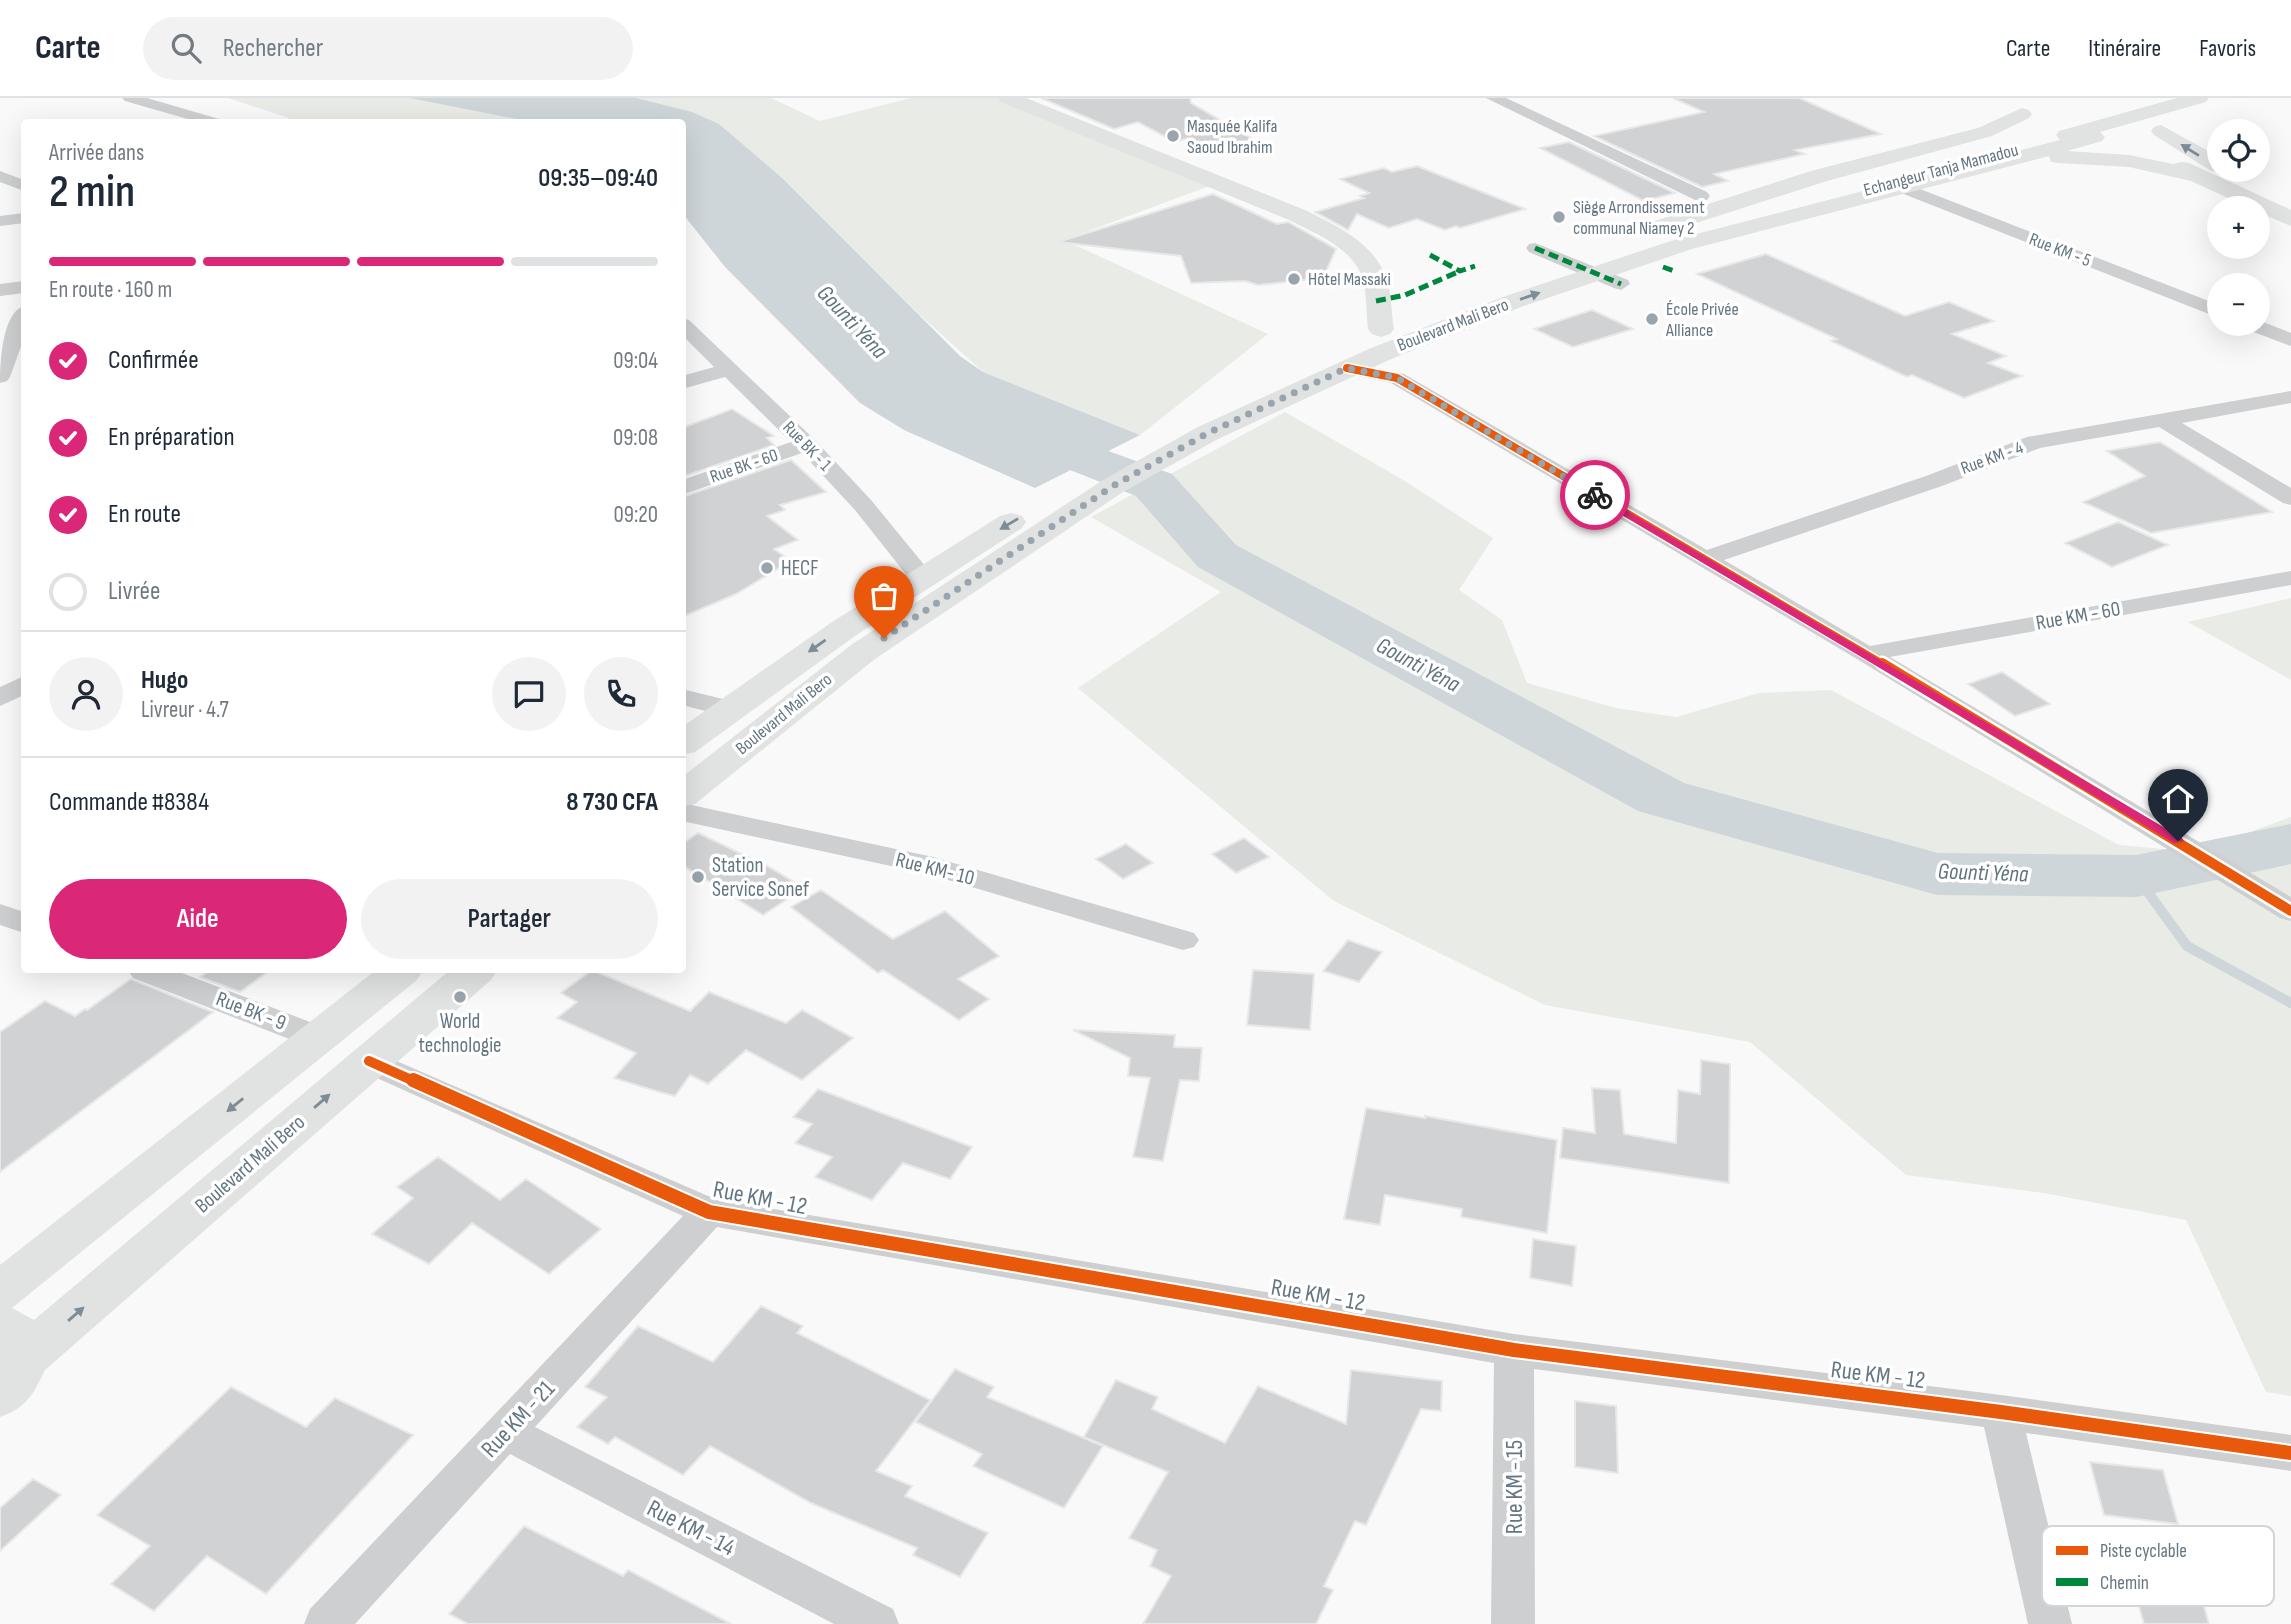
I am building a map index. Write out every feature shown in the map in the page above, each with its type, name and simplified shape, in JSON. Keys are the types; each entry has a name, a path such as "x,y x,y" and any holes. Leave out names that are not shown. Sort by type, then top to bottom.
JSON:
{"main road":[{"path":"1008,98 1285,210 1331,233 1361,257 1375,277 1380,341"},
{"path":"2120,98 2156,114 2207,167"},
{"name":"Echangeur Tanja Mamadou","path":"1685,244 1774,216 2199,98"},
{"path":"2100,138 2133,138 2156,114 2214,98"},
{"name":"Echangeur Tanja Mamadou","path":"1655,229 1750,206 2030,115 2156,114"},
{"path":"2030,115 2207,170"},
{"name":"Boulevard Mali Bero","path":"686,741 824,640 921,577 1101,481 1154,462 1208,433 1347,368 1380,341 1480,288 1819,176 1985,132 2030,115"},
{"name":"Boulevard Mali Bero","path":"686,793 863,652 1101,481 1126,454 1261,384 1380,341 1512,302 1685,244 1998,161 2100,138"},
{"path":"1998,161 2098,158 2207,171"},
{"path":"2229,182 2291,219"},
{"path":"2251,182 2291,202"},
{"path":"0,1293 398,973"},
{"name":"Boulevard Mali Bero","path":"8,1359 472,973"}],"street":[{"path":"130,98 202,119"},
{"path":"1494,98 1702,196"},
{"path":"0,176 21,185"},
{"name":"Rue KM - 5","path":"1902,187 2207,307"},
{"path":"0,221 21,218"},
{"path":"1535,248 1621,284"},
{"path":"0,290 21,287"},
{"path":"0,377 21,320"},
{"name":"Rue BK - 1","path":"686,328 806,444 863,505 921,577"},
{"path":"2270,332 2291,340"},
{"path":"1380,341 1397,378"},
{"path":"1347,368 1397,378 1866,654 2291,911"},
{"path":"686,382 728,369"},
{"name":"Rue KM - 4","path":"1704,559 1934,481 2035,442 2291,397"},
{"path":"2161,419 2291,498"},
{"name":"Rue BK - 60","path":"686,487 806,444"},
{"name":"Rue KM - 60","path":"1866,654 2291,578"},
{"path":"0,698 21,686"},
{"path":"686,698 729,709"},
{"name":"Rue KM- 10","path":"686,813 933,866 1184,940"},
{"name":"Rue BK - 9","path":"152,973 319,1038"},
{"name":"Rue KM - 12","path":"369,1061 709,1212 1514,1350 2001,1412 2291,1453"},
{"name":"Rue KM - 21","path":"326,1624 709,1212"},
{"name":"Rue KM - 15","path":"1513,1624 1514,1350"},
{"path":"2001,1412 2042,1589"},
{"name":"Rue KM - 14","path":"506,1432 877,1624"},
{"path":"2046,1606 2050,1624"}],"shaded area":[{"path":"228,98 771,98 820,121 911,98 997,98 1212,185 1064,240 1268,334 1140,435 983,372 841,238 686,125 686,119 289,118"},
{"path":"1285,412 1400,478 1493,538 1459,590 1502,620 1527,683 1616,708 1676,717 1759,693 1831,690 2119,845 2196,852 2291,817 2291,1396 2266,1392 2186,1220 2044,1193 1906,1175 1750,1042 1545,1005 1334,901 1078,688 1221,592 1091,517"},
{"path":"2291,598 2291,680 2188,622 2287,599"}],"water":[{"path":"410,98 636,98 692,112 719,124 782,178 960,356 983,372 1140,435 1035,488 904,430 860,403 725,267 686,218 686,119 517,119"}],"building":[{"path":"1041,98 1190,98 1191,103 1258,142 1207,151 1188,138 1175,142 1138,122 1114,129"},
{"path":"1673,98 1799,98 1881,134 1795,150 1805,154 1714,174 1728,181 1702,187 1594,136 1704,112"},
{"path":"1569,142 1675,193 1644,201 1540,148"},
{"path":"1417,166 1525,209 1445,230 1417,219 1389,228 1357,214 1348,230 1315,212 1364,198 1360,196 1369,193 1340,179 1384,168 1392,172"},
{"path":"1213,194 1277,224 1288,222 1336,249 1323,278 1258,285 1245,281 1191,283 1181,256 1058,242"},
{"path":"1766,254 1905,316 1949,302 1994,321 1952,334 2006,356 1988,363 2022,376 1964,398 1912,375 1907,377 1831,341 1837,339 1697,274"},
{"path":"1592,310 1633,329 1573,347 1534,329"},
{"path":"732,409 774,436 767,438 774,445 686,476 686,426"},
{"path":"2160,442 2272,512 2151,533 2083,502 2145,476 2107,451"},
{"path":"791,460 826,492 780,505 785,510 767,516 798,540 774,549 791,561 736,594 686,615 686,496"},
{"path":"2118,522 2168,545 2112,567 2065,543"},
{"path":"2002,672 2050,704 2015,716 1968,684"},
{"path":"698,833 769,867 804,888 763,915 686,867 686,841"},
{"path":"1244,838 1269,857 1236,873 1212,854"},
{"path":"1126,844 1153,863 1123,879 1096,859"},
{"path":"821,890 893,939 945,911 999,956 958,979 989,999 959,1020 883,970 878,973 791,907"},
{"path":"1348,940 1382,952 1359,982 1323,971"},
{"path":"1253,970 1314,974 1310,1030 1247,1025"},
{"path":"206,973 266,973 240,992 200,977"},
{"path":"588,973 599,973 690,1011 709,992 786,1023 802,1010 853,1038 802,1080 746,1050 708,1084 690,1075 675,1096 614,1078 636,1053 557,1018 577,1002 561,993"},
{"path":"131,979 213,1012 0,1172 0,1032 45,1001 75,1016"},
{"path":"1073,1030 1175,1035 1174,1047 1202,1048 1199,1081 1180,1080 1163,1161 1133,1157 1150,1078 1128,1076 1130,1058"},
{"path":"1701,1060 1730,1064 1729,1183 1560,1158 1563,1128 1595,1133 1592,1088 1620,1090 1624,1134 1676,1143 1678,1090 1700,1094"},
{"path":"818,1089 972,1147 950,1179 903,1163 872,1200 815,1177 832,1157 795,1143 812,1124 793,1117"},
{"path":"1366,1108 1557,1140 1547,1233 1461,1217 1462,1209 1385,1195 1380,1225 1344,1219"},
{"path":"438,1157 500,1200 526,1179 601,1229 549,1274 472,1223 429,1264 372,1234 413,1198 397,1187"},
{"path":"1533,1239 1576,1246 1572,1286 1530,1278"},
{"path":"761,1306 803,1326 797,1333 930,1400 876,1471 912,1486 905,1496 988,1533 960,1577 913,1555 917,1548 811,1503 710,1446 683,1475 615,1437 608,1444 577,1427 607,1397 585,1387 638,1326 713,1362"},
{"path":"955,1369 994,1387 987,1397 1103,1446 1064,1508 973,1466 982,1454 916,1422"},
{"path":"1351,1370 1442,1381 1441,1411 1421,1409 1366,1525 1355,1521 1324,1586 1333,1590 1316,1624 1143,1624 1171,1576 1150,1566 1157,1550 1129,1538 1168,1472 1084,1437 1116,1380 1158,1397 1152,1409 1225,1443 1258,1386 1346,1424"},
{"path":"231,1387 306,1427 335,1398 413,1435 266,1594 207,1556 154,1611 111,1584 150,1546 97,1515"},
{"path":"1575,1401 1616,1406 1618,1473 1575,1467"},
{"path":"2090,1462 2163,1470 2178,1524 2104,1515"},
{"path":"33,1479 61,1495 0,1551 0,1508"},
{"path":"524,1526 623,1576 628,1570 731,1624 468,1624 449,1614"},
{"path":"2139,1606 2204,1606 2209,1624 2144,1624"}],"waterway":[{"name":"Gounti Yéna","path":"1003,427 1154,485 1217,556 1661,797 1937,874 2136,876 2291,844"},
{"path":"2136,876 2187,946 2291,1003"}],"marked path":[{"path":"1535,248 1621,284"},
{"path":"1430,255 1460,271 1475,266"},
{"path":"1663,267 1677,272"},
{"path":"1376,301 1405,295 1460,271"}],"cycle path":[{"path":"1347,368 1397,378 1866,654 2291,911"},
{"path":"369,1061 709,1212 1514,1350 2001,1412 2291,1453"}],"way so far":[{"path":"884,638 988,567 1154,462 1208,433 1347,368 1397,378 1595,495"}],"place":[{"name":"Masquée Kalifa Saoud Ibrahim","path":"1173,136"},
{"name":"Siège Arrondissement communal Niamey 2","path":"1559,217"},
{"name":"Hôtel Massaki","path":"1294,279"},
{"name":"École Privée Alliance","path":"1652,319"},
{"name":"HECF","path":"767,568"},
{"name":"Station Service Sonef","path":"698,877"},
{"name":"World technologie","path":"460,997"}],"route":[{"path":"1595,495 1889,667 2178,841"}]}
